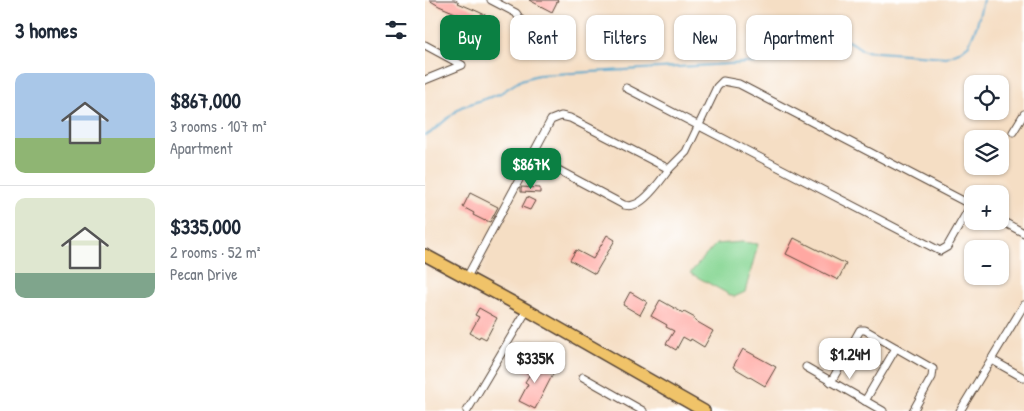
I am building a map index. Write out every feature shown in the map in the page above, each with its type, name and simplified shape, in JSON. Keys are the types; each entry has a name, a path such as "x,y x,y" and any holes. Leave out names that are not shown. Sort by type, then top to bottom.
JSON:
{"main road":[{"path":"425,255 527,310 704,411"}],"street":[{"path":"491,0 516,12 518,15"},
{"path":"425,45 462,65 425,80"},
{"path":"532,156 624,205 637,204 643,200 686,152 717,87 723,81 739,84 964,201"},
{"path":"625,88 940,251 947,247 964,218"},
{"path":"1013,132 1024,114"},
{"path":"467,277 551,120 561,116 570,118 669,169"},
{"path":"1009,224 1024,232"},
{"path":"960,411 1024,305"},
{"path":"467,411 527,310"},
{"path":"831,382 860,330 865,330 933,370 932,377 913,411"},
{"path":"865,400 896,348"},
{"path":"992,360 1024,378"},
{"path":"806,367 883,411"},
{"path":"583,377 643,411"}],"green space":[{"path":"742,242 758,244 745,292 734,297 690,273 716,244"}],"building":[{"path":"429,0 455,0 485,15 460,15"},
{"path":"529,0 558,0 552,12"},
{"path":"521,187 540,188 540,193 521,192"},
{"path":"470,193 498,207 490,222 473,215 474,213 463,207"},
{"path":"527,197 535,201 530,210 522,207"},
{"path":"607,235 615,240 595,274 570,260 576,250 593,259"},
{"path":"794,238 846,264 838,280 786,254"},
{"path":"630,292 647,302 640,315 623,305"},
{"path":"660,300 695,318 694,320 713,331 704,347 691,339 690,341 683,337 676,350 666,344 674,331 651,316"},
{"path":"479,308 497,318 486,339 480,336 479,338 470,333 479,317 475,315"},
{"path":"743,349 776,367 765,386 733,367"},
{"path":"529,360 554,372 535,409 519,401 528,384 525,382 530,374 523,371"}],"waterway":[{"path":"425,135 429,134 461,107 499,94 521,80 538,75 764,62 819,51 845,40 864,51 946,57 959,52 969,44 977,25 983,0"}]}
